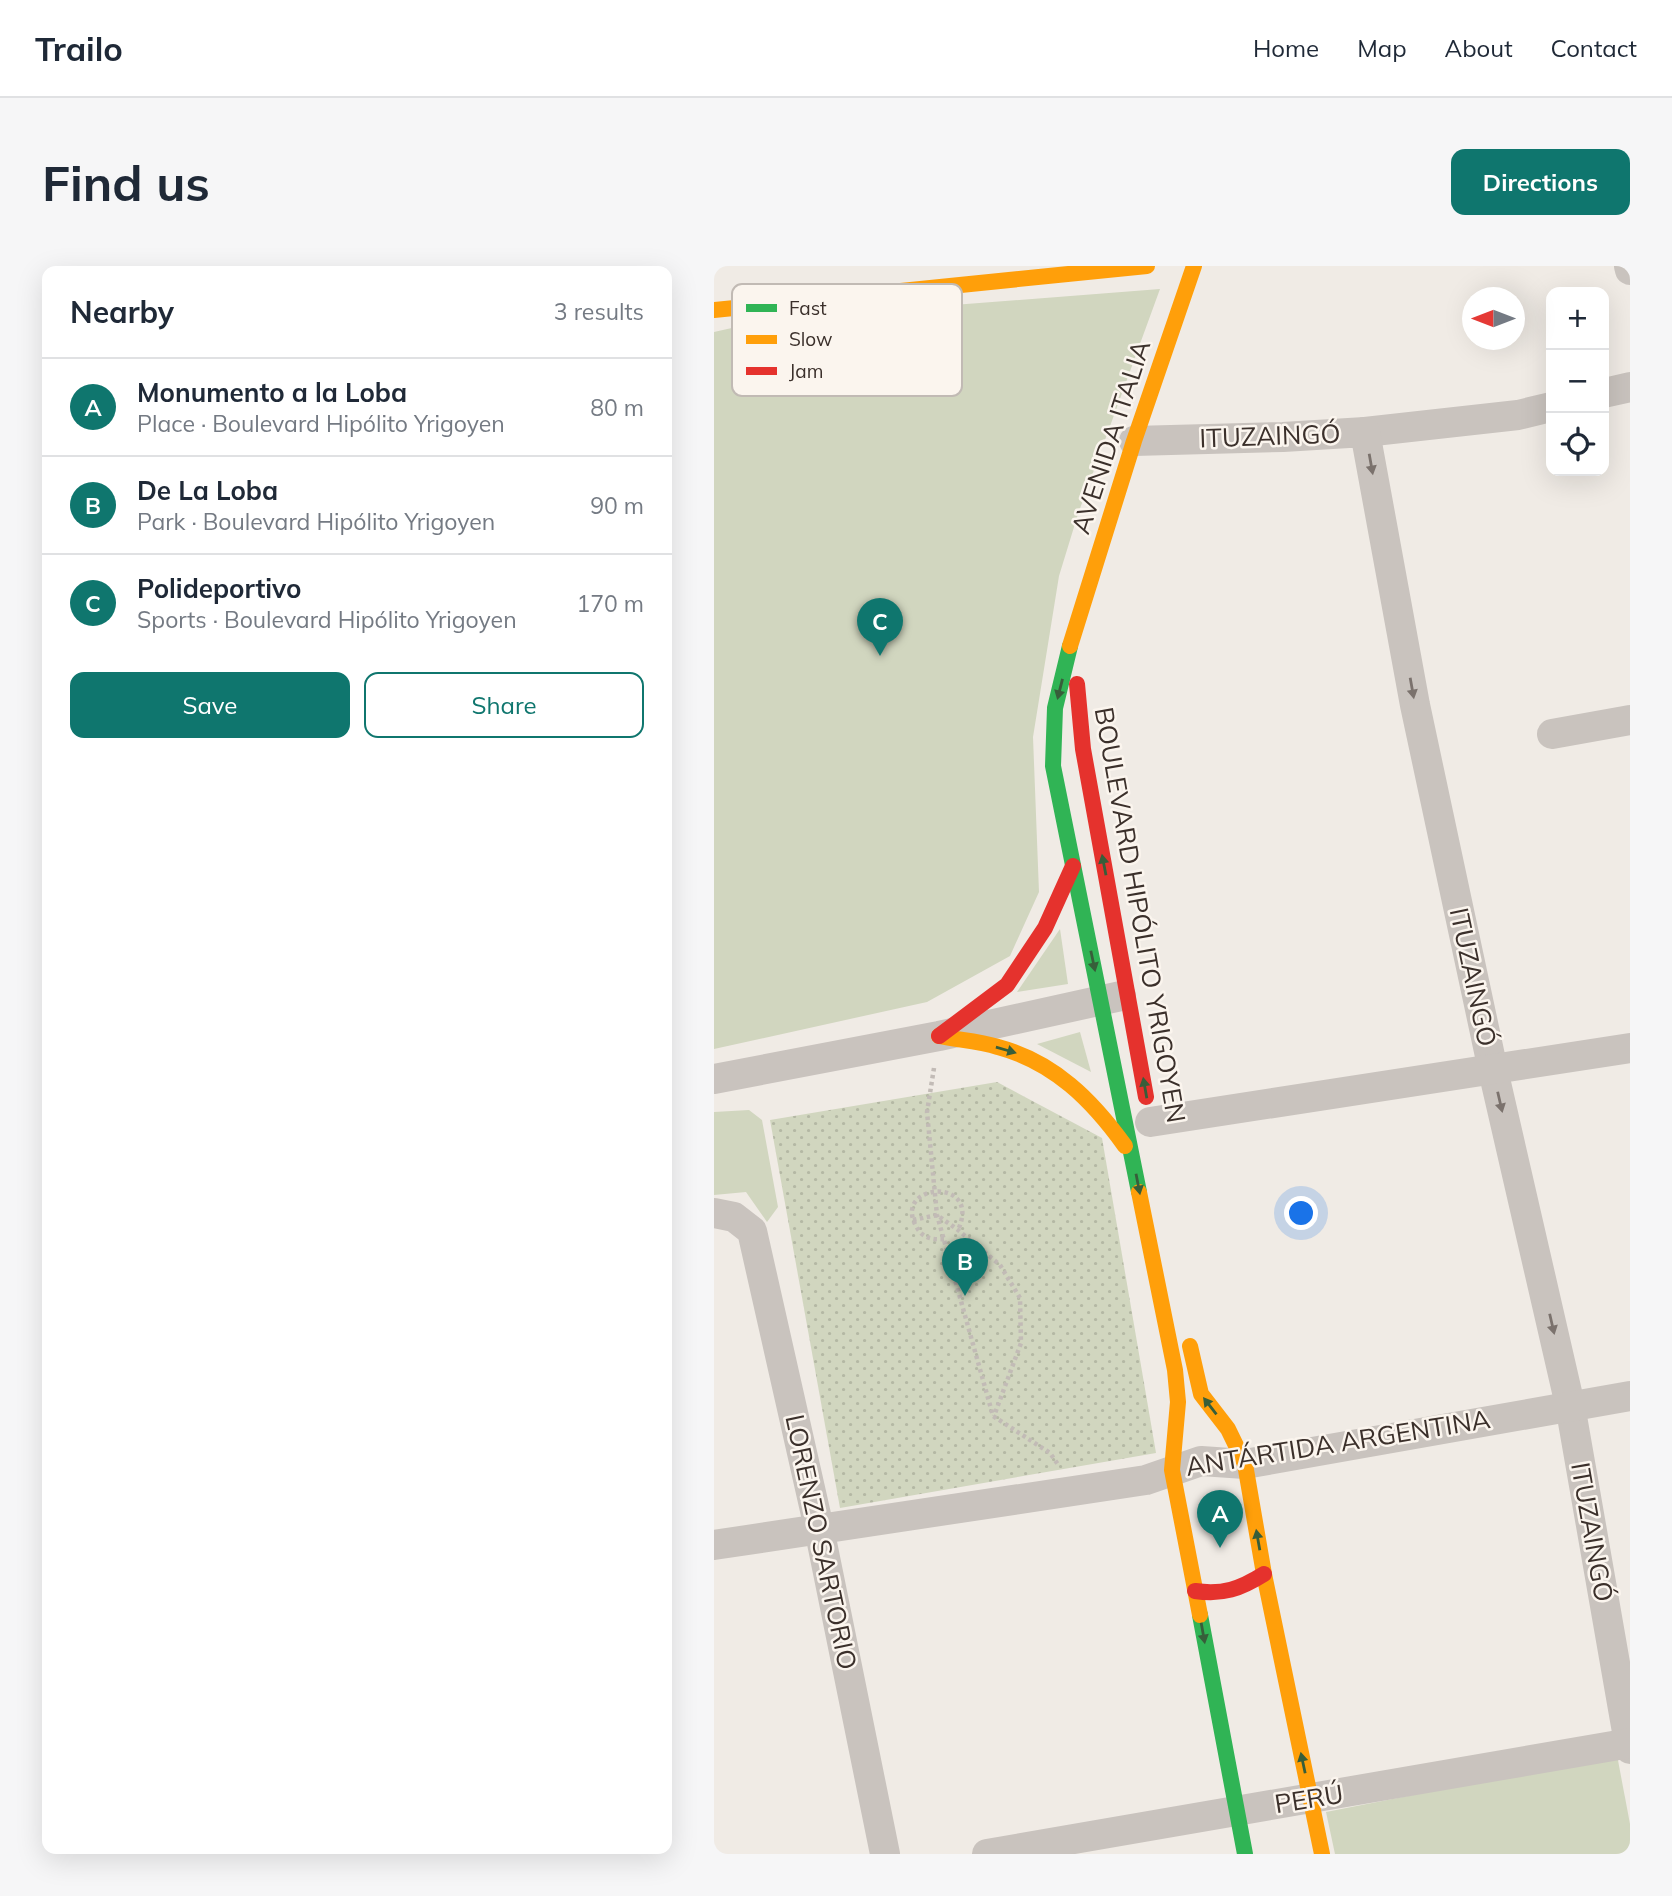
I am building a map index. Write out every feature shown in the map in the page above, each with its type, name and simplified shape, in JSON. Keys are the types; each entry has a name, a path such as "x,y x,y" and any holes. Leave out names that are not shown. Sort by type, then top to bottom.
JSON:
{"main road":[{"path":"962,285 1147,266"},
{"name":"AVENIDA ITALIA","path":"1076,623 1194,266"},
{"path":"714,310 732,308"},
{"name":"BOULEVARD HIPÓLITO YRIGOYEN","path":"1076,623 1055,708 1053,766 1073,866 1152,1129"},
{"name":"BOULEVARD HIPÓLITO YRIGOYEN","path":"1076,623 1078,705 1132,1155 1175,1370 1178,1402 1172,1470 1245,1854"},
{"path":"939,1037 1007,985 1045,928 1073,866"},
{"path":"939,1037 1009,1049 1058,1072 1104,1114 1132,1155"},
{"path":"1186,1325 1202,1394 1228,1429 1245,1464 1264,1574 1322,1854"},
{"path":"1195,1591 1216,1595 1237,1591 1264,1574"}],"street":[{"path":"1609,392 1630,387"},
{"path":"1365,432 1518,415 1546,408"},
{"name":"ITUZAINGÓ","path":"1134,441 1365,432 1415,705 1493,1070 1570,1405 1630,1745"},
{"path":"1552,734 1630,720"},
{"path":"714,1079 939,1037 1114,998"},
{"path":"1152,1129 1630,1048"},
{"name":"LORENZO SARTORIO","path":"714,1213 734,1217 752,1231 819,1528 885,1854"},
{"name":"ANTÁRTIDA ARGENTINA","path":"714,1545 1146,1479 1200,1461 1245,1464 1630,1395"},
{"name":"PERÚ","path":"987,1854 1630,1745"}],"path":[{"path":"939,1037 927,1112 937,1215 993,1416 1049,1453 1077,1490"},
{"path":"944,1239 928,1238 922,1234 914,1220 915,1204 920,1198 934,1191 950,1193 956,1199 962,1214 958,1230"},
{"path":"914,1220 937,1215 958,1230 1000,1265 1020,1298 1021,1343 993,1416"}],"green space":[{"path":"1160,289 1078,514 1059,576 1033,737 1039,892 1010,956 927,1002 714,1049 714,332 732,328 732,396 962,396 962,304"},
{"path":"1060,929 1068,984 1017,992"},
{"path":"1080,1032 1091,1072 1037,1044"},
{"path":"997,1082 1102,1138 1156,1453 840,1508 770,1120"},
{"path":"749,1110 762,1120 778,1207 767,1222 746,1192 714,1195 714,1112"},
{"path":"1617,1755 1630,1824 1630,1854 1335,1854 1326,1812"}],"traffic: fast":[{"path":"1070,646 1055,708 1053,766 1139,1192"},
{"path":"1200,1615 1245,1854"}],"traffic: slow":[{"path":"962,285 1147,266"},
{"path":"1070,646 1134,441 1194,266"},
{"path":"714,310 732,308"},
{"path":"939,1036 991,1045 1037,1062 1085,1098 1125,1146"},
{"path":"1139,1192 1175,1370 1178,1402 1172,1470 1200,1615"},
{"path":"1190,1346 1201,1394 1228,1429 1245,1464 1264,1574 1322,1854"}],"traffic: jam":[{"path":"1077,684 1083,749 1146,1097"},
{"path":"939,1036 1007,985 1045,928 1073,866"},
{"path":"1195,1591 1231,1590 1264,1574"}],"place":[{"name":"Polideportivo","path":"880,656"},
{"name":"De La Loba","path":"965,1296"},
{"name":"Monumento a la Loba","path":"1220,1548"}]}
